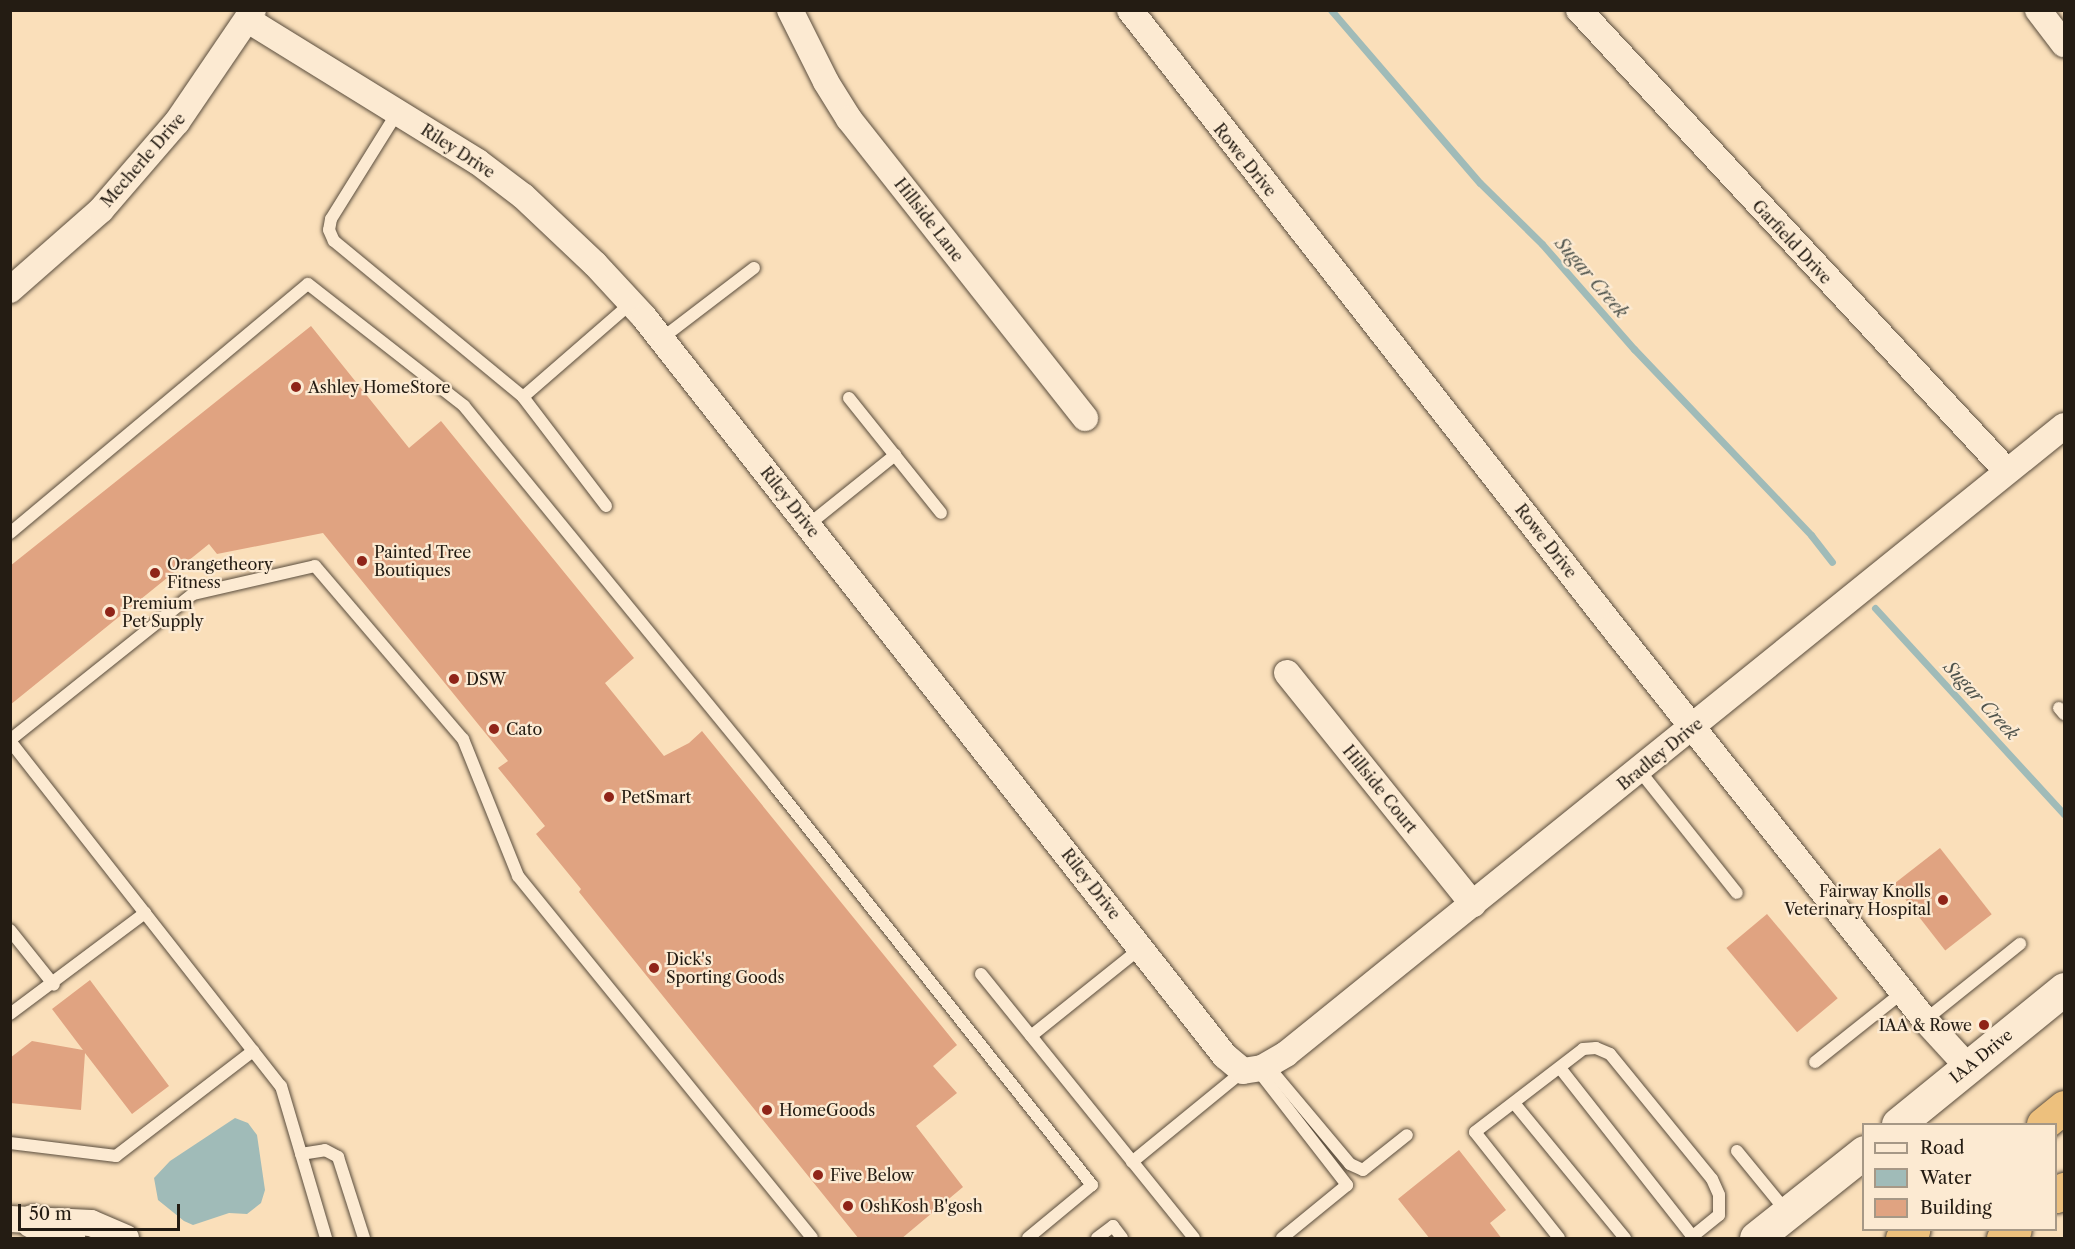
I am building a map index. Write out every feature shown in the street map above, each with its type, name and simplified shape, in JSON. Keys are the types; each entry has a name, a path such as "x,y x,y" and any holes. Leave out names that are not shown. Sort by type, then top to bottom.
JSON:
{"highway":[{"path":"2045,1123 2064,1107"}],"street":[{"name":"Hillside Lane","path":"790,10 849,119 1085,418"},
{"name":"Rowe Drive","path":"1130,10 1925,1020 1968,1067"},
{"name":"Garfield Drive","path":"1579,10 2007,471"},
{"path":"2038,10 2064,44"},
{"name":"Riley Drive","path":"250,15 397,113 478,162 524,196 631,303 1225,1056 1254,1069"},
{"name":"Mecherle Drive","path":"10,290 101,210 177,122 250,15"},
{"name":"Bradley Drive","path":"1254,1069 1286,1054 2064,426"},
{"name":"Hillside Court","path":"1287,673 1473,904"},
{"name":"IAA Drive","path":"1900,1123 2064,989"},
{"path":"1756,1239 1862,1153"},
{"path":"21,1220 68,1239"},
{"path":"21,1220 92,1223 126,1239"}],"lane":[{"path":"397,113 331,219 329,230 334,241 368,272 523,397 606,506"},
{"path":"661,339 754,268"},
{"path":"10,533 308,284 464,406 774,785 1092,1185 1028,1239"},
{"path":"523,397 631,303"},
{"path":"849,398 941,513"},
{"path":"808,525 895,455"},
{"path":"326,1239 280,1086 10,741 193,594 315,566 463,739 518,876 812,1239"},
{"path":"1639,770 1737,893"},
{"path":"10,1014 54,985 145,913"},
{"path":"10,930 54,985"},
{"path":"1925,1020 2020,944"},
{"path":"1031,1036 1141,948"},
{"path":"981,974 1194,1239"},
{"path":"1815,1062 1903,992"},
{"path":"1559,1239 1475,1132 1583,1049 1596,1048 1610,1054 1712,1179 1719,1195 1719,1215 1692,1238 1560,1068"},
{"path":"10,1143 116,1156 253,1051"},
{"path":"1254,1069 1350,1164 1363,1170 1407,1135"},
{"path":"1132,1162 1254,1069"},
{"path":"1254,1069 1347,1185 1282,1239"},
{"path":"1514,1103 1625,1239"},
{"path":"301,1154 325,1150 338,1157 364,1239"},
{"path":"1737,1151 1788,1213"},
{"path":"1097,1239 1113,1226 1122,1239"}],"water":[{"path":"235,1118 248,1123 257,1135 265,1190 261,1203 247,1214 229,1213 193,1225 184,1221 158,1200 154,1178 170,1161"}],"building":[{"path":"311,326 409,448 441,421 634,658 605,683 664,756 689,743 702,731 957,1045 933,1066 957,1093 916,1126 963,1187 901,1239 859,1239 579,892 581,889 536,834 545,826 498,768 508,761 323,533 217,554 209,544 10,705 10,566"},
{"name":"Fairway Knolls Veterinary Hospital","path":"1940,848 1992,914 1945,951 1894,884"},
{"path":"1767,914 1838,998 1797,1032 1726,948"},
{"path":"90,980 169,1086 132,1114 85,1053 81,1110 10,1103 10,1058 32,1041 83,1050 52,1009"},
{"path":"1459,1150 1506,1210 1490,1223 1502,1239 1430,1239 1398,1199"}],"waterway":[{"name":"Sugar Creek","path":"1331,10 1480,183 1542,244 1634,349 1811,535 1832,562"},
{"name":"Sugar Creek","path":"1875,608 2064,814"}],"place":[{"name":"Ashley HomeStore","path":"296,387"},
{"name":"Painted Tree Boutiques","path":"362,561"},
{"name":"Orangetheory Fitness","path":"155,573"},
{"name":"Premium Pet Supply","path":"110,612"},
{"name":"DSW","path":"454,679"},
{"name":"Cato","path":"494,729"},
{"name":"PetSmart","path":"609,797"},
{"name":"Fairway Knolls Veterinary Hospital","path":"1943,900"},
{"name":"Dick's Sporting Goods","path":"654,968"},
{"name":"IAA & Rowe","path":"1984,1025"},
{"name":"HomeGoods","path":"767,1110"},
{"name":"Five Below","path":"818,1175"},
{"name":"OshKosh B'gosh","path":"848,1206"}]}
